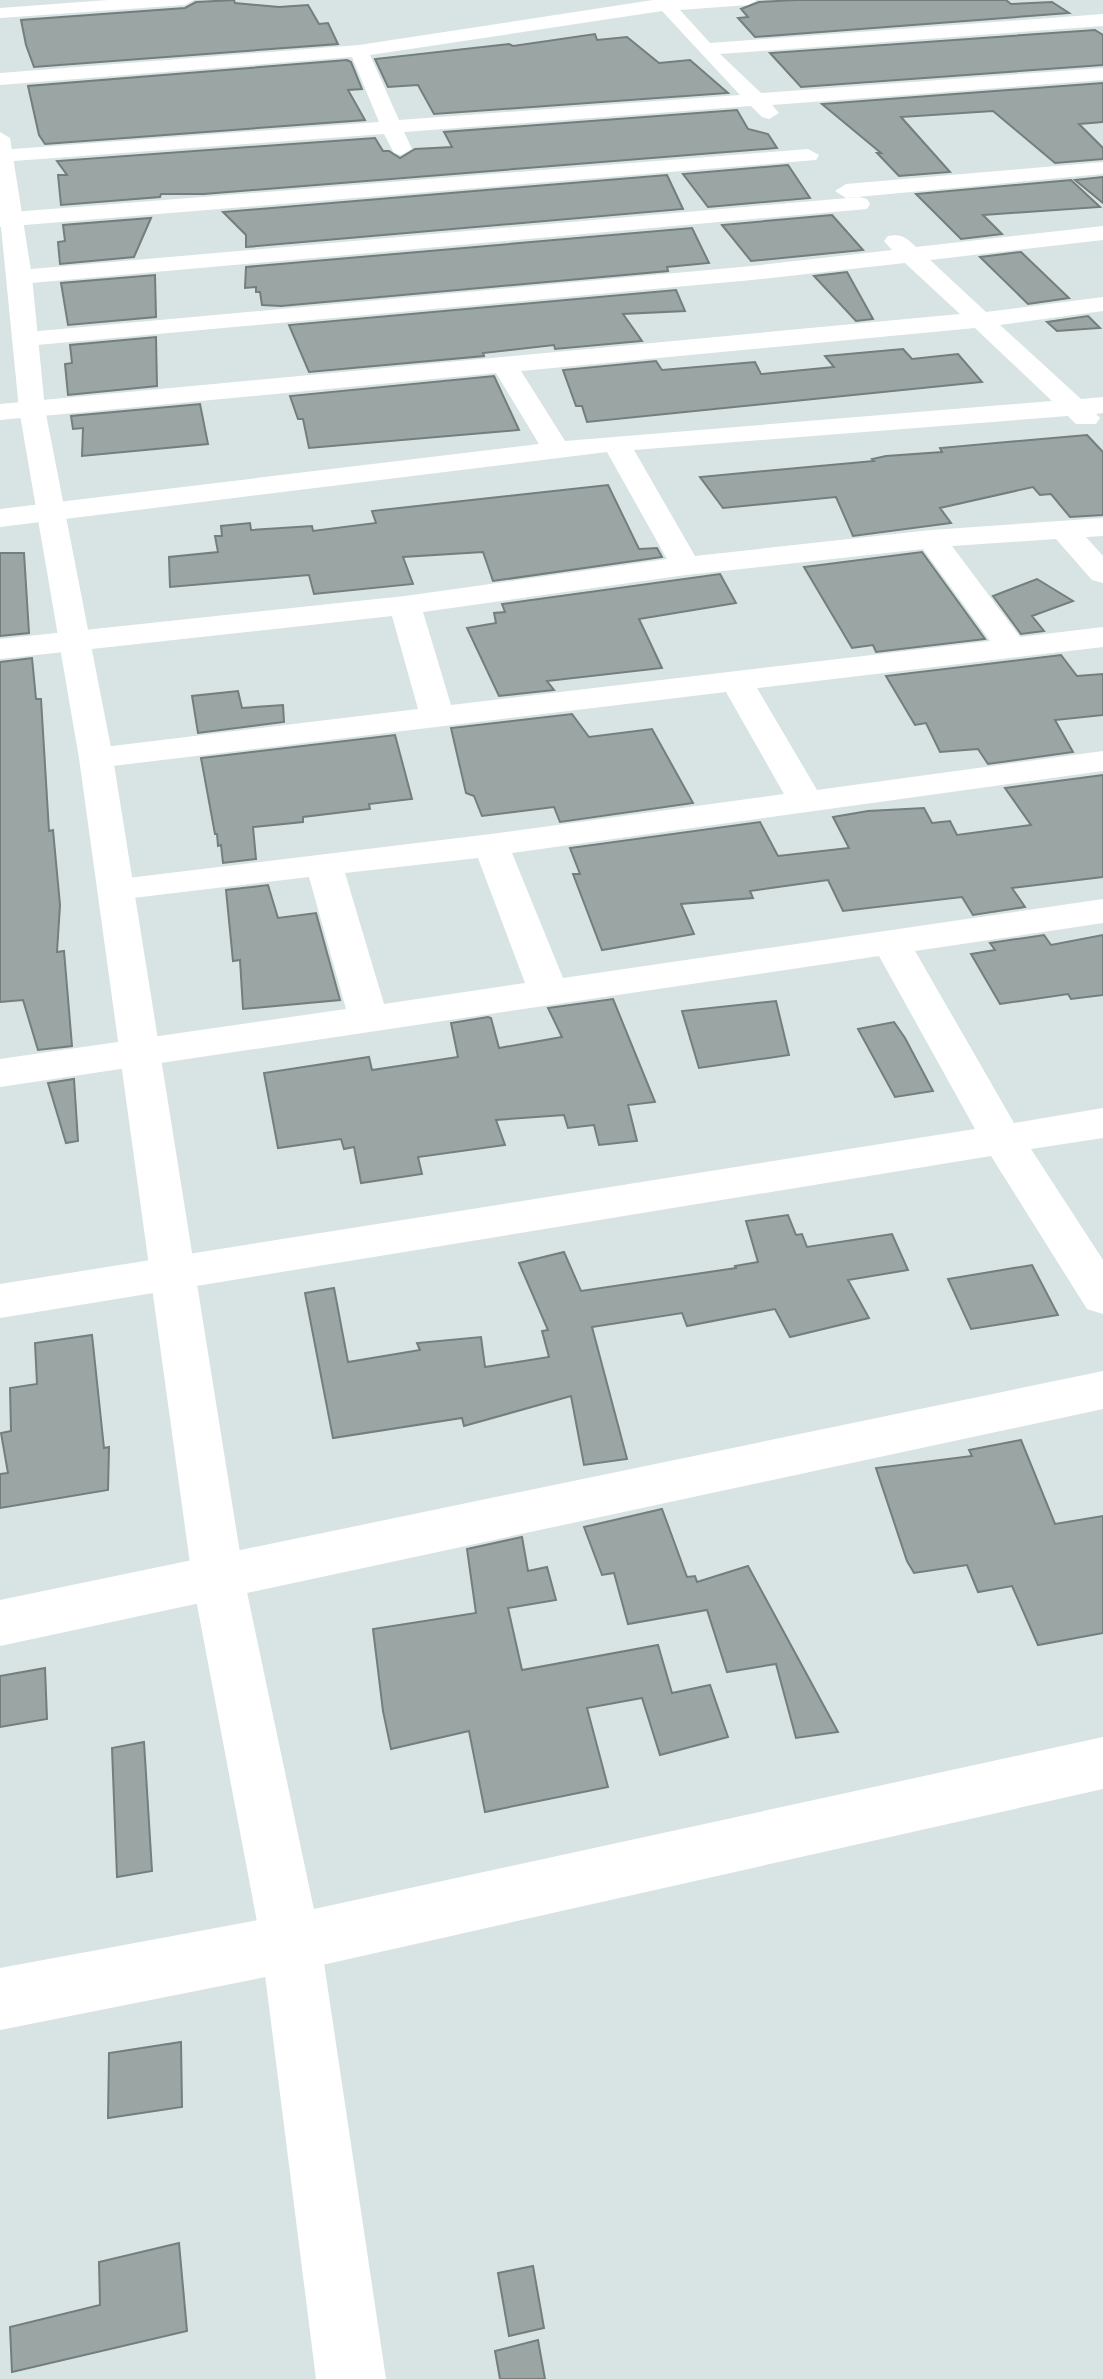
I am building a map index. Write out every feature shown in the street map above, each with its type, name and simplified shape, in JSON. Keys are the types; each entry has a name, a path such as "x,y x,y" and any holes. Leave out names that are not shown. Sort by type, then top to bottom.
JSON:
{"street":[{"path":"0,13 185,0"},
{"path":"0,79 359,51 665,3 748,0"},
{"path":"665,3 808,155 910,255 1103,433"},
{"path":"1025,7 1070,40"},
{"path":"705,49 1103,20"},
{"path":"359,51 389,126 420,187"},
{"path":"351,2379 291,1943 218,1578 96,758 50,512 16,411 26,338 20,277 6,219 1,150 757,100 1099,65"},
{"path":"6,219 808,155"},
{"path":"20,277 222,261 248,240 363,249 647,222 1103,168"},
{"path":"611,171 647,222"},
{"path":"235,201 248,240"},
{"path":"26,338 522,291 752,273 1101,235"},
{"path":"485,238 522,291"},
{"path":"363,249 394,303"},
{"path":"222,261 260,386"},
{"path":"752,273 798,337"},
{"path":"16,411 979,320 1103,304"},
{"path":"504,365 557,450"},
{"path":"0,518 616,443 1103,405"},
{"path":"616,443 686,566"},
{"path":"0,649 405,605 686,566 931,539 1103,527"},
{"path":"1064,530 1103,574"},
{"path":"931,539 1011,648"},
{"path":"405,605 437,716"},
{"path":"96,758 1103,637"},
{"path":"737,683 805,800"},
{"path":"116,889 491,845 1103,761"},
{"path":"491,845 549,993"},
{"path":"324,865 369,1020"},
{"path":"0,1073 1103,911"},
{"path":"892,944 1002,1139 1103,1297"},
{"path":"0,1301 1103,1123"},
{"path":"0,1623 1103,1390"},
{"path":"0,1999 291,1943 1103,1763"}],"building":[{"path":"234,0 235,3 279,7 308,5 319,24 328,23 338,44 34,67 21,20 185,8 196,2"},
{"path":"759,2 1052,2 1069,13 755,37 738,18 748,17 741,9"},
{"path":"1095,30 1103,35 1103,65 801,87 770,53"},
{"path":"595,34 597,40 627,37 659,63 690,60 728,93 434,114 418,85 388,87 375,59 513,46"},
{"path":"351,62 362,89 348,90 365,120 45,144 39,135 28,86"},
{"path":"1103,83 1103,122 1079,124 1103,148 1103,159 1055,163 993,111 901,117 950,172 899,176 877,153 881,153 822,104"},
{"path":"737,110 748,129 768,134 777,148 204,194 161,194 160,197 61,205 58,175 67,175 57,161 375,138 383,151 400,158 415,149 452,147 444,132"},
{"path":"788,165 810,198 708,207 683,174"},
{"path":"667,175 683,209 246,247 246,235 223,212"},
{"path":"1103,177 1103,203 1075,180"},
{"path":"1071,180 1100,207 983,215 1002,234 961,239 916,194"},
{"path":"832,215 863,250 751,261 722,225"},
{"path":"151,218 134,257 60,264 58,242 65,241 63,225"},
{"path":"692,228 709,263 667,267 668,271 281,306 262,305 256,287 245,288 246,267"},
{"path":"1021,252 1069,298 1028,304 980,257"},
{"path":"847,272 873,319 856,321 814,276"},
{"path":"155,275 156,317 68,325 61,283"},
{"path":"676,290 685,311 623,314 642,341 555,349 554,345 483,353 484,356 309,372 289,325"},
{"path":"1088,316 1100,328 1057,331 1047,322"},
{"path":"156,337 157,386 68,395 65,364 72,363 70,345"},
{"path":"903,349 912,359 958,354 982,382 587,422 582,406 576,406 563,370 656,361 662,370 755,362 761,374 834,367 825,356"},
{"path":"494,376 519,430 309,448 303,419 298,419 290,396"},
{"path":"200,404 208,444 82,456 83,428 73,429 71,416"},
{"path":"1087,435 1103,452 1103,515 1070,517 1051,494 1040,495 1033,487 940,508 951,523 853,536 836,497 723,508 700,477 874,461 872,459 886,456 942,452 940,448"},
{"path":"608,485 639,549 657,548 662,557 493,581 483,552 403,557 413,584 314,594 309,575 170,587 169,557 218,552 215,536 222,536 221,526 250,523 251,530 312,526 313,531 376,523 372,511"},
{"path":"922,552 985,639 876,652 873,645 852,648 804,567"},
{"path":"0,553 24,553 29,633 0,636"},
{"path":"720,574 736,603 639,619 662,668 547,681 554,690 499,696 467,628 496,623 494,613 505,612 502,604"},
{"path":"1037,579 1073,601 1032,616 1044,631 1021,634 993,596"},
{"path":"1061,655 1077,676 1103,674 1103,715 1055,720 1073,752 988,764 978,749 940,752 926,723 915,725 886,676"},
{"path":"32,658 36,699 41,699 49,831 53,830 60,905 57,952 64,951 72,1046 38,1050 23,1000 0,1002 0,662"},
{"path":"238,691 242,708 283,705 284,722 198,733 192,696"},
{"path":"572,714 589,737 652,729 693,803 560,822 554,807 482,816 474,796 466,793 451,728"},
{"path":"395,735 412,799 369,804 370,809 303,817 303,822 253,827 256,859 223,863 201,758"},
{"path":"1103,775 1103,877 1012,888 1025,907 973,915 962,897 843,911 828,880 750,891 753,898 681,904 694,934 602,950 573,874 580,874 570,848 760,822 778,856 849,848 833,817 868,811 924,808 932,823 950,821 957,835 1031,825 1005,788"},
{"path":"268,885 278,918 316,913 340,1000 243,1009 240,960 233,961 226,890"},
{"path":"1044,935 1051,945 1103,935 1103,995 1071,999 1068,994 1000,1004 971,954 995,950 990,943"},
{"path":"613,999 655,1102 628,1105 637,1141 599,1145 594,1125 568,1128 564,1115 496,1120 505,1145 418,1157 422,1174 361,1183 354,1147 344,1149 341,1139 278,1148 264,1073 369,1057 372,1070 458,1057 451,1023 488,1017 491,1018 499,1048 562,1037 548,1008"},
{"path":"776,1001 789,1055 699,1068 682,1011"},
{"path":"894,1022 933,1091 895,1097 858,1029"},
{"path":"74,1079 78,1141 66,1143 48,1083"},
{"path":"788,1215 796,1235 802,1234 807,1247 892,1234 908,1270 848,1280 869,1318 790,1337 775,1309 687,1326 682,1313 592,1327 627,1459 584,1465 571,1396 464,1426 462,1418 333,1438 305,1293 334,1288 348,1362 420,1350 417,1343 481,1337 485,1367 549,1357 542,1331 548,1330 519,1263 564,1252 581,1291 736,1268 758,1262 746,1221"},
{"path":"1032,1265 1058,1315 971,1329 948,1279"},
{"path":"92,1335 104,1448 109,1447 108,1490 0,1508 0,1474 8,1473 1,1433 11,1431 10,1388 37,1384 35,1343"},
{"path":"1021,1440 1055,1524 1103,1516 1103,1633 1038,1645 1012,1586 978,1592 967,1565 914,1573 907,1561 876,1468 972,1456 969,1450"},
{"path":"662,1509 687,1577 695,1576 697,1582 748,1566 838,1732 796,1738 776,1664 727,1672 707,1610 628,1624 614,1573 602,1575 584,1527"},
{"path":"522,1537 528,1571 547,1567 556,1600 508,1608 522,1670 658,1645 672,1693 710,1685 728,1737 660,1755 642,1698 587,1708 608,1787 485,1812 469,1731 391,1749 373,1629 476,1613 467,1549"},
{"path":"45,1668 47,1719 0,1727 0,1676"},
{"path":"144,1742 152,1871 117,1877 112,1748"},
{"path":"181,2042 182,2107 108,2118 109,2053"},
{"path":"179,2243 187,2331 12,2372 10,2327 100,2305 99,2262"},
{"path":"533,2266 544,2328 509,2336 498,2273"},
{"path":"538,2340 545,2379 500,2379 495,2351"}]}
